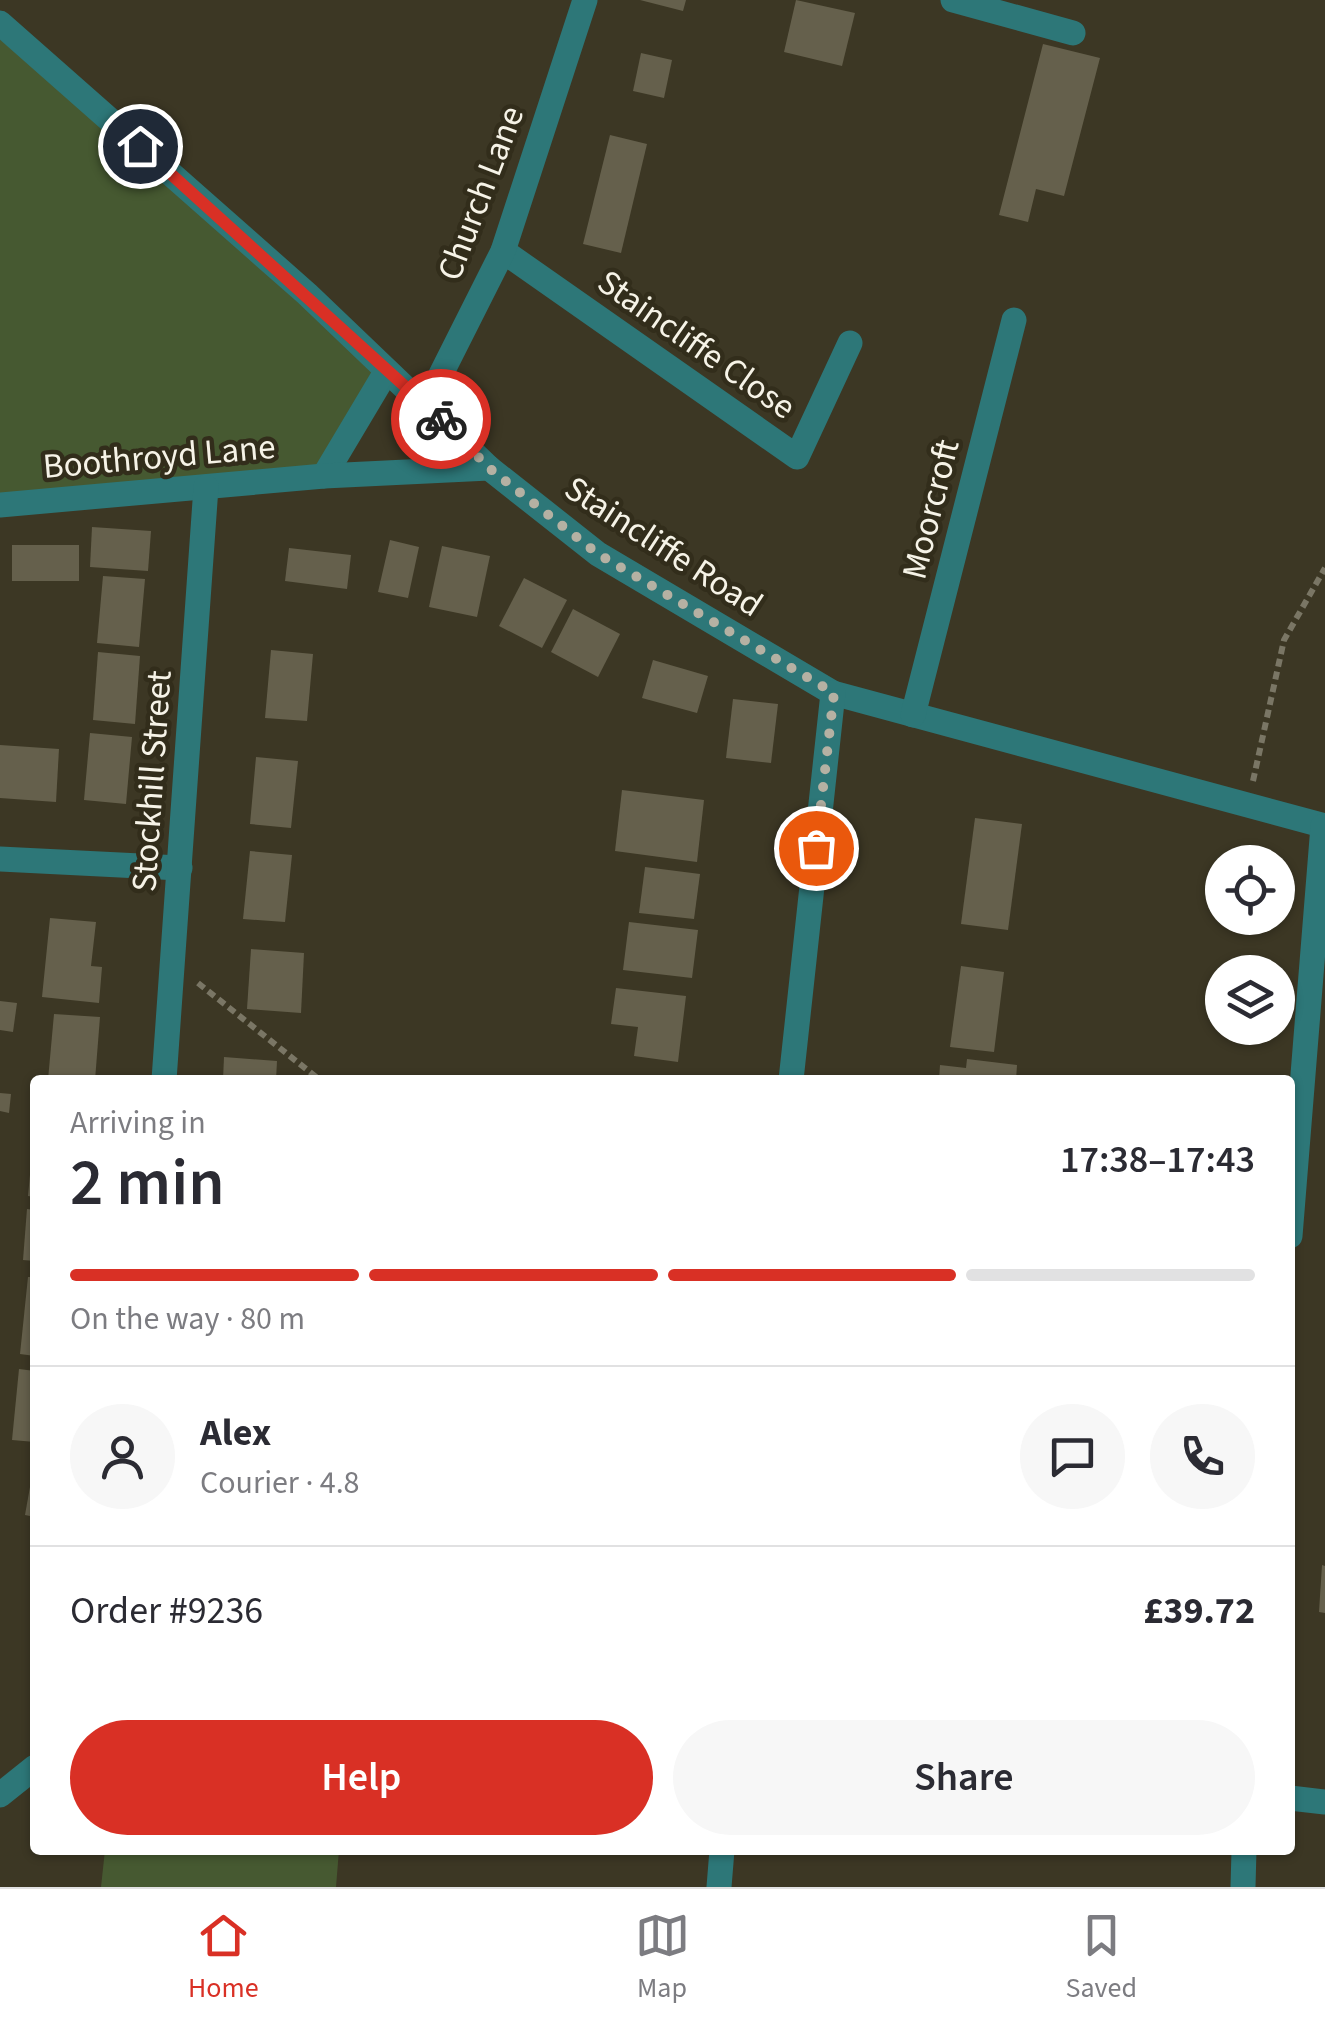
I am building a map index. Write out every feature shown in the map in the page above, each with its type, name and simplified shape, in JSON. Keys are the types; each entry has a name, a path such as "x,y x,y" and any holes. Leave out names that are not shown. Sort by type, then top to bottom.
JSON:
{"street":[{"name":"Church Lane","path":"426,404 504,251 585,0"},
{"path":"953,0 1073,33"},
{"name":"Staincliffe Road","path":"0,23 307,294 489,468 598,554 834,693 1324,826"},
{"name":"Staincliffe Close","path":"504,251 796,458 850,343"},
{"name":"Moorcroft","path":"913,715 1014,320"},
{"name":"Boothroyd Lane","path":"324,476 386,372"},
{"name":"Boothroyd Lane","path":"0,505 324,476 489,468"},
{"name":"Stockhill Street","path":"164,1075 206,488"},
{"path":"792,1075 834,693"},
{"path":"1295,1176 1324,826"},
{"path":"0,859 180,868"},
{"path":"0,1795 30,1772"},
{"path":"1295,1799 1325,1802"},
{"path":"719,1887 722,1855"},
{"path":"1243,1887 1244,1855"}],"path":[{"path":"1255,762 1284,640 1325,568"},
{"path":"174,963 314,1075"}],"green space":[{"path":"0,39 386,372 324,476 0,505"},
{"path":"104,1855 339,1855 336,1887 101,1887"}],"building":[{"path":"640,0 686,0 683,11"},
{"path":"796,0 855,13 842,66 784,52"},
{"path":"1043,44 1100,58 1064,196 1036,189 1028,222 999,215"},
{"path":"641,53 672,60 664,98 633,91"},
{"path":"610,135 647,144 621,253 583,244"},
{"path":"92,527 151,531 148,571 90,567"},
{"path":"390,540 419,547 408,598 378,592"},
{"path":"12,545 79,545 79,581 12,581"},
{"path":"442,546 490,556 477,617 429,607"},
{"path":"289,548 351,555 347,589 285,581"},
{"path":"103,576 145,579 139,647 97,643"},
{"path":"524,578 567,600 542,648 499,626"},
{"path":"573,609 620,634 598,677 551,652"},
{"path":"271,650 313,654 307,721 265,718"},
{"path":"98,652 140,656 135,724 93,720"},
{"path":"653,660 708,676 697,713 642,698"},
{"path":"733,699 778,704 771,763 726,758"},
{"path":"90,733 132,737 126,804 84,800"},
{"path":"0,745 59,749 56,802 0,798"},
{"path":"256,757 298,761 291,828 250,824"},
{"path":"622,790 704,800 697,862 615,851"},
{"path":"975,818 1022,824 1008,930 961,924"},
{"path":"250,851 292,855 285,922 243,919"},
{"path":"645,867 700,874 694,919 639,913"},
{"path":"50,918 96,922 91,966 102,967 99,1003 42,997"},
{"path":"629,922 698,930 692,978 623,970"},
{"path":"251,949 304,953 301,1013 247,1009"},
{"path":"961,966 1004,972 994,1052 950,1047"},
{"path":"616,988 686,996 678,1062 634,1056 638,1027 611,1024"},
{"path":"0,1001 17,1003 13,1032 0,1030"},
{"path":"54,1014 100,1017 95,1075 48,1075"},
{"path":"224,1057 277,1061 276,1075 223,1075"},
{"path":"967,1059 1017,1065 1016,1075 939,1075 940,1065 966,1068"},
{"path":"0,1093 11,1094 9,1113 0,1111"},
{"path":"27,1209 30,1261 23,1260"},
{"path":"28,1277 30,1277 30,1355 20,1354"},
{"path":"19,1369 30,1370 30,1442 12,1440"},
{"path":"30,1487 30,1516 25,1515"},
{"path":"1322,1565 1325,1566 1325,1613 1319,1612"}],"way so far":[{"path":"441,419 489,468 598,554 834,693 816,848"}],"route":[{"path":"140,146 441,419"}]}
